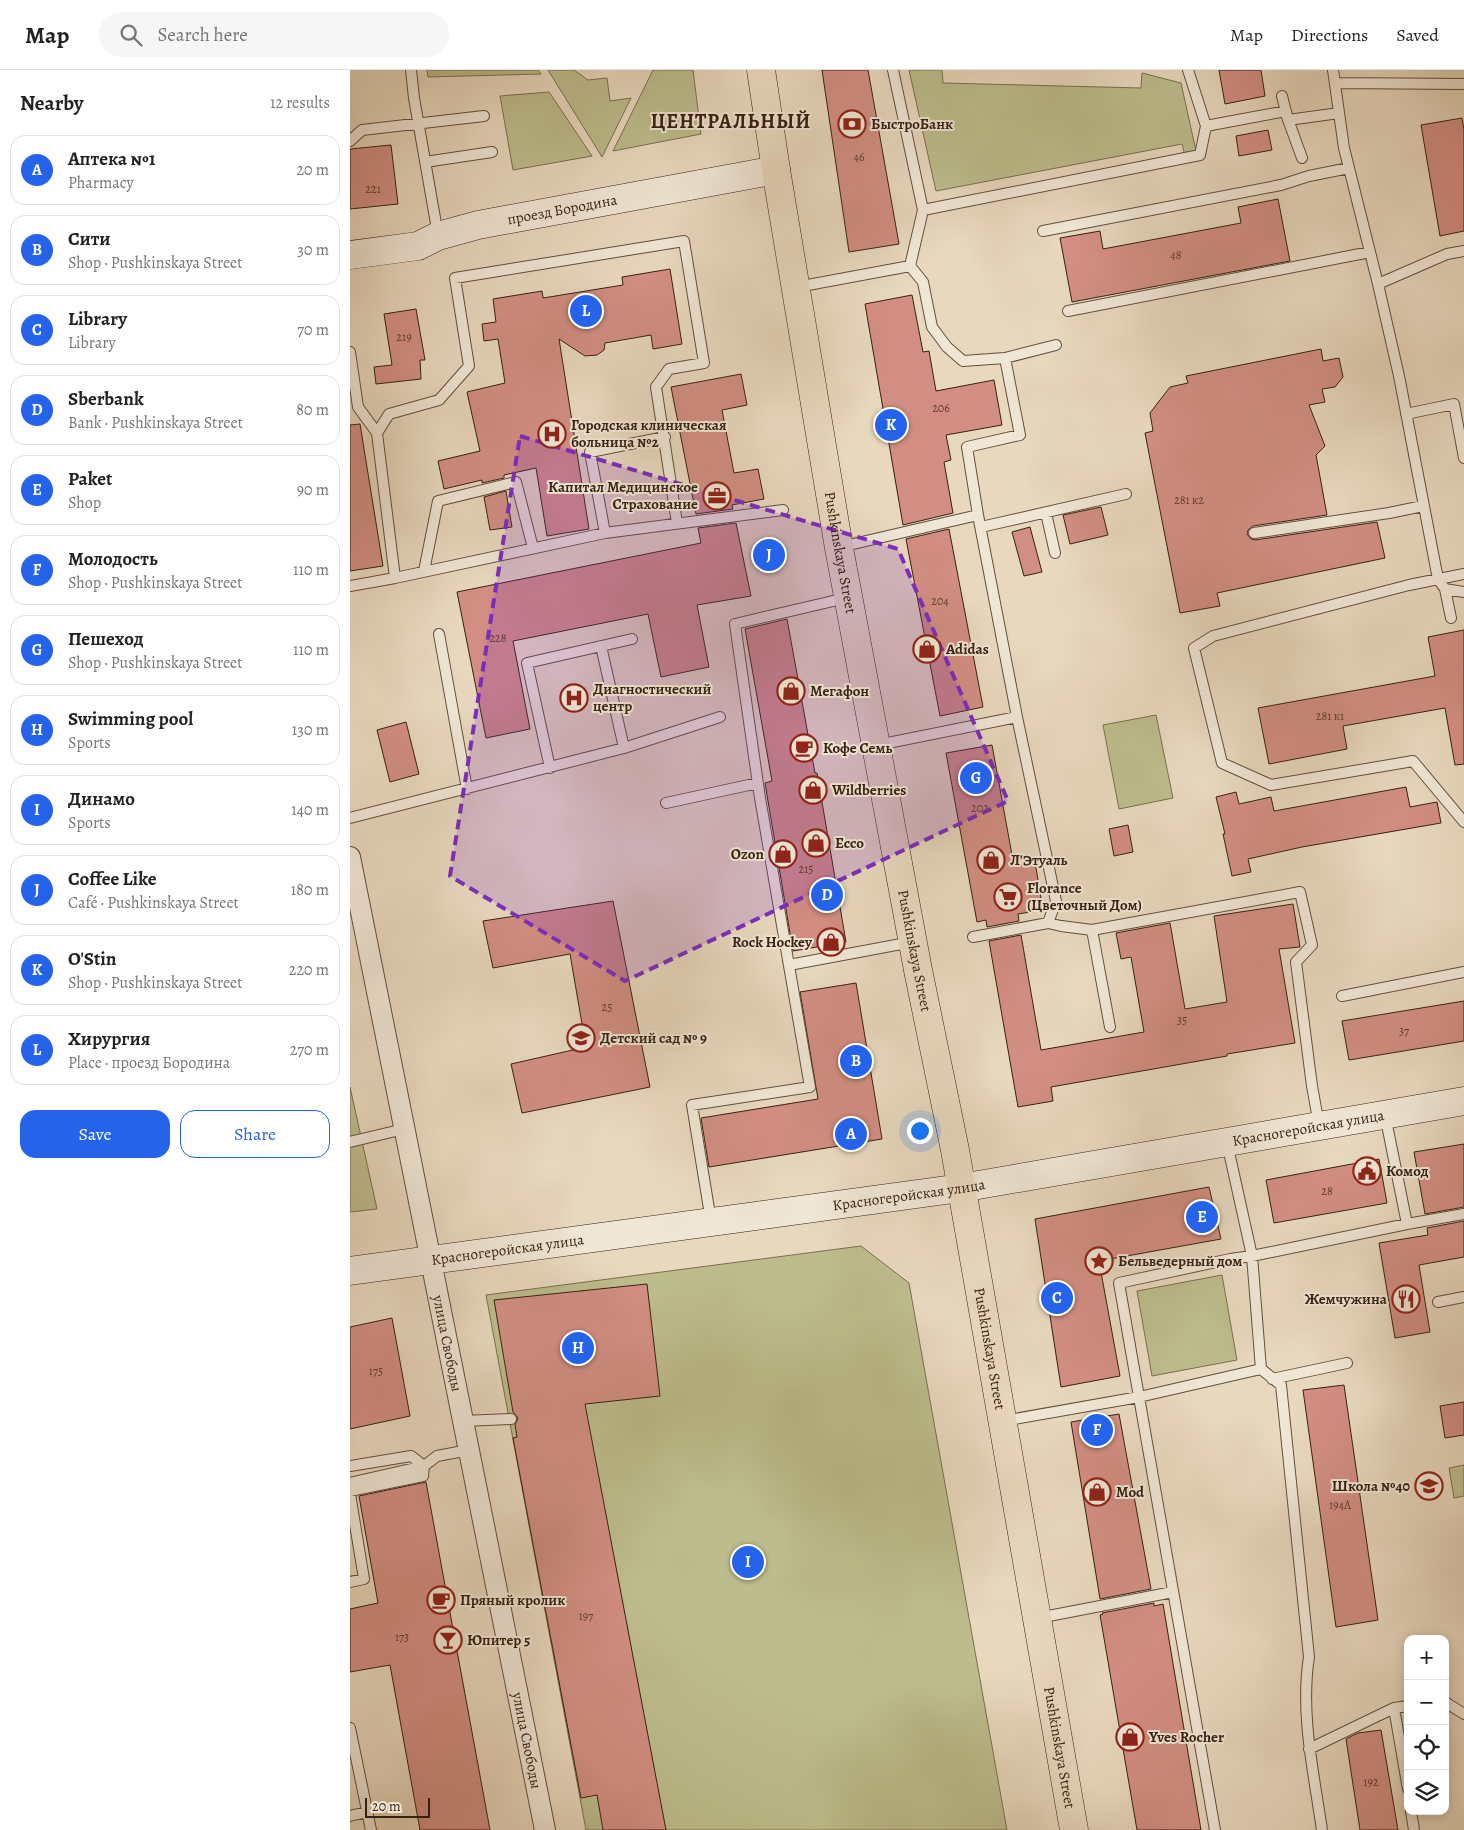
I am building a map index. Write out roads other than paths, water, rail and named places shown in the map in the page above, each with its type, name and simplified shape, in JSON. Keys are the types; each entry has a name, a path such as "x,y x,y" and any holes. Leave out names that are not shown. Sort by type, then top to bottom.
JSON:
{"main road":[{"name":"Pushkinskaya Street","path":"761,70 776,170 840,548 961,1188 1074,1830"}],"street":[{"name":"проезд Бородина","path":"350,255 418,246 438,236 478,225 776,170"},
{"name":"улица Свободы","path":"350,858 545,1830"},
{"name":"Красногеройская улица","path":"350,1271 961,1188 1464,1101"}],"lane":[{"path":"412,70 418,124 438,236"},
{"path":"893,70 923,210 910,266"},
{"path":"923,210 1200,155 1206,126 1188,70"},
{"path":"1333,70 1344,148 1378,284 1406,414 1438,579 1445,590 1451,618"},
{"path":"1335,83 1464,84"},
{"path":"1282,96 1288,120 1302,158"},
{"path":"1206,126 1286,111 1288,120"},
{"path":"1288,120 1339,113"},
{"path":"350,140 362,130 484,116"},
{"path":"425,162 492,152"},
{"path":"1043,230 1281,186 1309,176 1349,168"},
{"path":"377,433 389,414 439,400 469,366 455,278 684,241 704,363 669,369 656,387 677,524"},
{"path":"1068,311 1370,252"},
{"path":"1378,284 1447,254 1464,252"},
{"path":"796,288 910,266"},
{"path":"910,266 923,282 932,327 947,347 963,361 1005,358 1056,346"},
{"path":"350,352 358,407 377,433 395,578"},
{"path":"1005,358 1020,435 967,448 1017,717 1056,901 1048,923"},
{"path":"1406,414 1454,404 1464,458"},
{"path":"605,533 590,452 664,437"},
{"path":"424,571 438,501 516,482 533,548"},
{"path":"981,528 1126,494"},
{"path":"1254,532 1389,513 1423,506"},
{"path":"350,586 605,533 783,510"},
{"path":"1046,513 1055,553"},
{"path":"840,548 978,515"},
{"path":"1464,574 1409,585 1213,636 1194,648 1222,763 1271,785 1413,761 1464,822"},
{"path":"1445,590 1464,592"},
{"path":"711,1222 692,1105 810,1087 758,783 735,624 849,597"},
{"path":"439,634 467,789"},
{"path":"550,768 527,663 632,639"},
{"path":"601,646 624,748"},
{"path":"350,818 624,748 720,717"},
{"path":"877,746 1017,717"},
{"path":"666,803 758,783"},
{"path":"973,937 1048,923 1092,930 1300,892 1312,946 1296,962 1319,1126"},
{"path":"1092,930 1110,1027"},
{"path":"789,965 913,942"},
{"path":"1342,996 1464,972"},
{"path":"1385,1115 1392,1141 1407,1224"},
{"path":"350,1142 404,1128"},
{"path":"1226,1142 1252,1256 1261,1369 1280,1385 1309,1657 1306,1674 1309,1749 1322,1830"},
{"path":"1215,1830 1119,1283 1230,1259 1464,1214"},
{"path":"1438,1302 1464,1297"},
{"path":"1272,1379 1347,1364"},
{"path":"1002,1421 1139,1397 1261,1369"},
{"path":"463,1422 511,1419"},
{"path":"350,1483 424,1466 437,1456 469,1450"},
{"path":"350,1466 411,1456 424,1466"},
{"path":"350,1582 364,1579 350,1492 423,1476 424,1466"},
{"path":"1037,1618 1173,1592"},
{"path":"1449,1705 1464,1714"},
{"path":"1309,1749 1394,1708 1404,1707"},
{"path":"1394,1708 1405,1770"},
{"path":"350,1728 371,1830"},
{"path":"350,1816 367,1812"},
{"path":"1412,1815 1414,1830"}],"place":[{"name":"БыстроБанк","path":"852,124"},
{"name":"Хирургия","path":"586,311"},
{"name":"O'Stin","path":"891,425"},
{"name":"Городская клиническая больница №2","path":"552,434"},
{"name":"Капитал Медицинское Страхование","path":"717,496"},
{"name":"Coffee Like","path":"769,555"},
{"name":"Adidas","path":"927,649"},
{"name":"Мегафон","path":"791,691"},
{"name":"Диагностический центр","path":"574,698"},
{"name":"Кофе Семь","path":"804,748"},
{"name":"Пешеход","path":"976,778"},
{"name":"Wildberries","path":"813,790"},
{"name":"Ecco","path":"816,843"},
{"name":"Ozon","path":"783,854"},
{"name":"Л'Этуаль","path":"991,860"},
{"name":"Sberbank","path":"827,895"},
{"name":"Florance (Цветочный Дом)","path":"1008,897"},
{"name":"Rock Hockey","path":"831,942"},
{"name":"Детский сад № 9","path":"581,1038"},
{"name":"Сити","path":"856,1061"},
{"name":"Аптека №1","path":"851,1134"},
{"name":"Комод","path":"1367,1171"},
{"name":"Paket","path":"1202,1217"},
{"name":"Бельведерный дом","path":"1099,1261"},
{"name":"Library","path":"1057,1298"},
{"name":"Жемчужина","path":"1406,1299"},
{"name":"Swimming pool","path":"578,1348"},
{"name":"Молодость","path":"1097,1430"},
{"name":"Школа №40","path":"1429,1486"},
{"name":"Mod","path":"1097,1492"},
{"name":"Динамо","path":"748,1562"},
{"name":"Пряный кролик","path":"441,1600"},
{"name":"Юпитер 5","path":"448,1640"},
{"name":"Yves Rocher","path":"1130,1737"}],"district":[{"name":"ЦЕНТРАЛЬНЫЙ","path":"731,121"}]}
